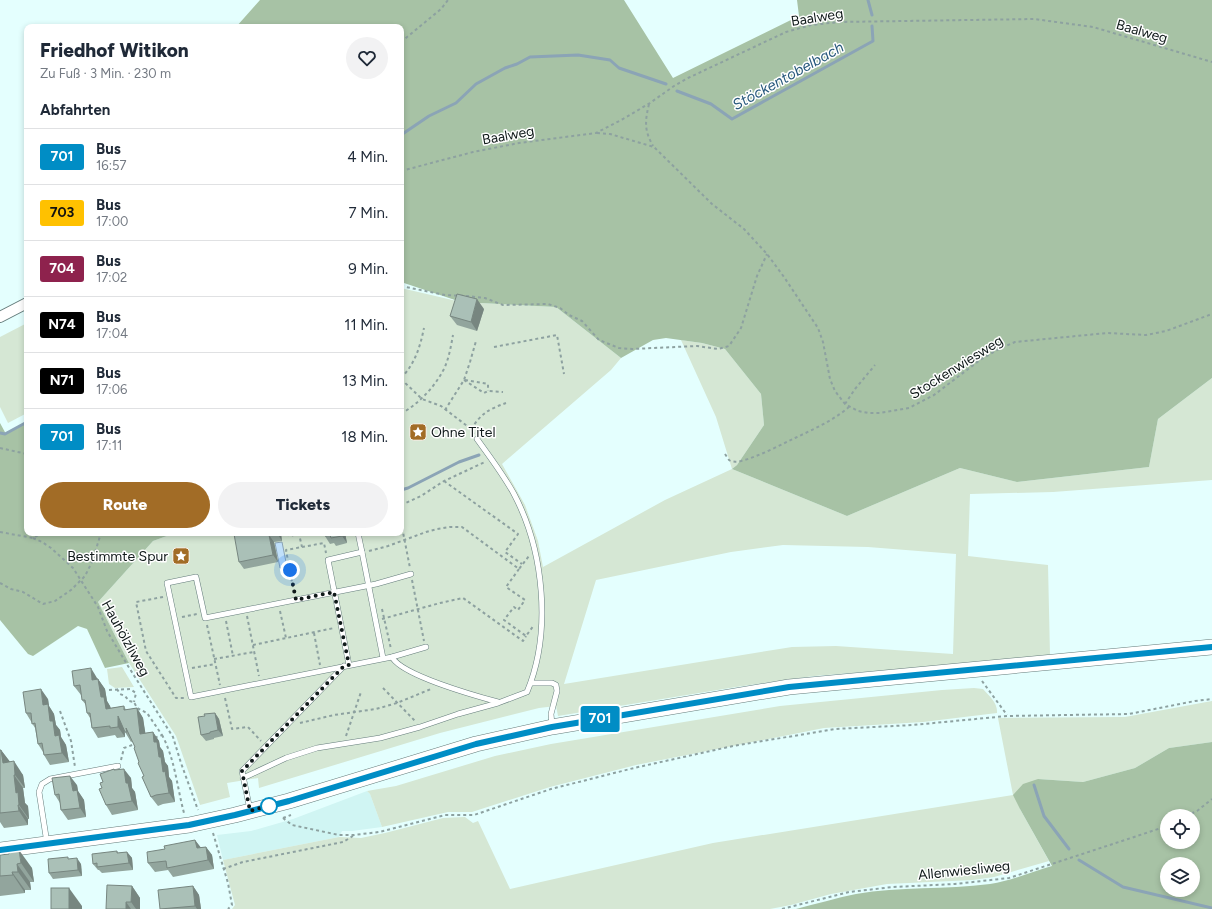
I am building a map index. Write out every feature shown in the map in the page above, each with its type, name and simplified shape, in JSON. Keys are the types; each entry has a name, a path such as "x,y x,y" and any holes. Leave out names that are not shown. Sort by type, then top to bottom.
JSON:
{"main road":[{"path":"0,850 189,825 289,801 476,744 552,727 789,687 1212,647"}],"street":[{"path":"0,317 24,305"}],"lane":[{"path":"243,778 286,758 318,748 380,738 498,703 527,692 531,682 538,650 542,615 539,573 530,533 514,495 499,469 477,439"},
{"path":"359,536 383,658"},
{"path":"346,666 341,627 328,560 362,552"},
{"path":"411,574 368,586 278,604 225,614 205,615 196,577 167,583 191,697 392,657 426,647"},
{"path":"392,657 394,661 418,675 442,685 498,703"},
{"path":"250,811 242,771 346,666"},
{"path":"531,682 552,683 556,685 557,691 551,714 552,727"},
{"path":"47,843 39,792 42,784 50,779 118,766"}],"path":[{"path":"404,40 441,9 448,0"},
{"name":"Baalweg","path":"404,170 488,149 596,132 650,104 674,86 688,78 786,32 811,25 840,22 1034,19 1093,27 1212,62"},
{"name":"Stockenwiesweg","path":"650,104 646,123 646,132 654,147 712,204 744,229 767,254 818,328 823,342 830,379 835,391 845,404 858,411 869,413 887,412 909,408 934,396 980,360 999,349 1016,342 1107,334 1146,335 1166,331 1212,314"},
{"name":"Stockenwiesweg","path":"596,132 610,134 654,147"},
{"path":"404,287 445,295 485,298 503,305 551,305 560,308 567,314 584,322 599,340 618,348 632,349 696,346 718,349 729,346 740,332 757,276 767,254"},
{"path":"404,374 418,353 424,328"},
{"path":"404,412 422,399 434,384 444,368 453,335"},
{"path":"494,347 557,335 564,374"},
{"path":"445,410 464,380 476,341"},
{"path":"845,404 875,365"},
{"path":"464,380 484,393 488,391 503,392"},
{"path":"464,380 488,384 488,391"},
{"path":"404,381 422,399 441,406 471,429 477,439"},
{"path":"471,429 480,417 491,408 506,403"},
{"path":"725,454 729,460 735,462 761,454 819,426 849,407"},
{"path":"0,448 24,453"},
{"path":"404,504 421,496 444,481 492,459"},
{"path":"444,481 518,534 505,552 523,564"},
{"path":"362,552 388,546 437,529 450,527 462,528 519,569"},
{"name":"Hauhölzliweg","path":"0,532 33,538 42,542 73,568 98,607 107,631 124,660 173,737 198,810"},
{"path":"33,538 37,536"},
{"path":"0,583 22,592 43,604 55,601 71,590 86,574 92,562 100,536"},
{"path":"299,536 302,547"},
{"path":"404,536 426,647"},
{"path":"296,600 286,550 324,543 328,560"},
{"path":"526,636 504,620 514,607 518,610 525,600 506,587 534,548"},
{"path":"170,595 136,602 137,609 146,651 176,698 191,697"},
{"path":"375,621 463,598 522,641 542,615"},
{"path":"278,604 286,638"},
{"path":"246,610 260,683"},
{"path":"225,614 233,656"},
{"path":"175,619 205,615 215,664 232,729 248,726 266,746"},
{"path":"253,645 341,627"},
{"path":"314,632 321,671"},
{"path":"214,659 254,652"},
{"path":"185,669 215,664"},
{"path":"980,669 982,680 1007,716"},
{"path":"286,727 309,720 334,715 376,709 397,703 442,685"},
{"path":"383,688 420,726"},
{"path":"116,689 129,701 134,702"},
{"path":"109,690 130,689 136,693 134,702 137,708 147,713 166,743 177,778 184,813"},
{"path":"344,743 361,692"},
{"path":"283,818 292,825 339,835 379,832 445,815 474,814 551,789 634,768 733,746 835,729 913,725 1007,716 1129,714 1212,698"},
{"path":"133,710 140,709"},
{"path":"60,711 71,741 76,774"},
{"path":"147,740 162,736"},
{"path":"118,766 124,748 139,743"},
{"path":"1200,809 1212,799"},
{"name":"Allenwiesliweg","path":"782,909 849,892 893,886 955,884 1009,878 1160,828"},
{"path":"213,833 228,883 232,905 228,909"},
{"path":"223,869 243,862 343,842 354,835"}],"shaded area":[{"path":"282,542 287,567 280,568 275,543"},
{"path":"367,791 370,794 382,827 342,831 339,837 223,860 217,835 251,831 293,819"}],"green space":[{"path":"260,0 624,0 673,78 799,16 797,0 1212,0 1212,378 1158,419 1149,467 1017,482 960,468 847,516 732,469 737,465 764,425 761,394 725,349 702,343 666,338 653,340 621,358 556,307 461,302 404,283 404,24 239,24"},
{"path":"404,289 461,302 556,307 621,358 611,370 502,464 525,505 538,541 543,567 665,500 732,469 847,516 960,468 1017,482 1149,467 1158,419 1212,378 1212,480 1053,492 970,494 968,556 1048,565 1050,655 953,665 814,676 558,716 556,706 539,708 440,733 259,788 258,778 227,783 230,797 200,805 176,736 129,663 98,602 153,541 167,536 404,536","holes":["783,545 868,547 956,554 953,654 836,646 792,647 564,684 596,580 731,552"]},
{"path":"24,325 24,415 8,423 0,407 0,337"},
{"path":"681,340 702,343 725,349 761,394 764,425 737,465 732,469 716,417"},
{"path":"0,423 6,434 24,425 24,536 167,536 153,541 98,602 129,663 105,668 87,629 78,626 33,656 28,654 0,620"},
{"path":"122,667 134,687 115,688 109,684 107,669"},
{"path":"974,688 983,689 995,703 997,713 923,722 824,728 636,765 550,787 472,812 448,812 382,827 370,794 367,791 396,786 495,756 551,744 780,706"},
{"path":"1212,701 1212,742 1169,748 1135,768 1083,782 1038,779 1020,809 1049,861 994,877 973,880 887,884 831,894 770,909 232,909 235,905 223,860 339,837 361,838 443,818 465,817 473,823 478,821 510,889 713,843 1013,795 998,718 1125,717"},
{"path":"1212,742 1212,909 796,909 856,894 889,890 973,886 998,883 1052,866 1013,795 1023,784 1038,779 1083,782 1135,768 1169,748"}],"building":[{"path":"457,294 477,299 471,322 450,316"},
{"path":"234,536 269,536 273,555 239,562"},
{"path":"330,536 342,536 331,538"},
{"path":"91,668 92,680 98,679 101,697 104,697 106,709 124,706 124,710 137,708 140,734 153,732 154,742 157,742 159,757 161,757 163,772 165,771 169,793 151,797 142,777 144,776 138,763 135,747 126,728 127,732 125,732 118,716 118,727 110,728 110,726 92,728 90,713 87,713 85,700 82,700 80,685 74,686 72,671"},
{"path":"41,689 43,705 48,704 50,721 53,721 55,736 59,735 62,753 44,755 42,743 38,744 35,723 32,724 31,713 26,713 23,692"},
{"path":"215,713 218,730 201,735 198,717 205,716 204,714"},
{"path":"0,750 3,763 14,761 14,775 16,793 18,792 19,811 0,813"},
{"path":"114,769 124,769 126,783 128,783 132,801 106,805 99,789 102,788 100,783 103,782 100,774"},
{"path":"70,776 73,791 77,790 80,808 61,810 59,794 55,795 52,778"},
{"path":"195,840 197,848 206,847 208,860 167,868 166,861 148,863 147,852 165,849 164,846"},
{"path":"19,850 21,863 17,864 18,872 12,872 13,875 0,876 0,855 9,854 9,851"},
{"path":"117,851 117,853 127,852 129,863 97,867 97,863 93,864 92,854"},
{"path":"68,857 68,859 77,858 78,870 49,873 48,859"},
{"path":"107,885 132,886 131,902 126,902 126,909 106,909"},
{"path":"193,886 195,906 160,909 158,890"},
{"path":"51,888 69,888 69,909 51,909"}],"waterway":[{"name":"Stöckentobelbach","path":"868,0 872,15"},
{"name":"Stöckentobelbach","path":"677,91 711,104 732,119 873,41 872,26"},
{"name":"Stöckentobelbach","path":"404,133 429,116 456,103 476,84 505,68 530,57 578,55 610,60 619,68 666,84"},
{"name":"Stöckentobelbach","path":"0,433 5,434 24,424"},
{"path":"404,489 459,462 479,455"},
{"path":"1034,785 1044,816 1069,849"},
{"path":"1079,860 1123,887 1212,908"}],"bus line":[{"name":"701","path":"0,850 189,825 289,801 476,744 552,727 789,687 1212,647"}],"place":[{"name":"Ohne Titel","path":"418,432"},
{"name":"Bestimmte Spur","path":"181,556"}],"route":[{"path":"269,806 271,805 250,811 242,771 344,666 349,665 334,592 296,600 290,570"}]}
